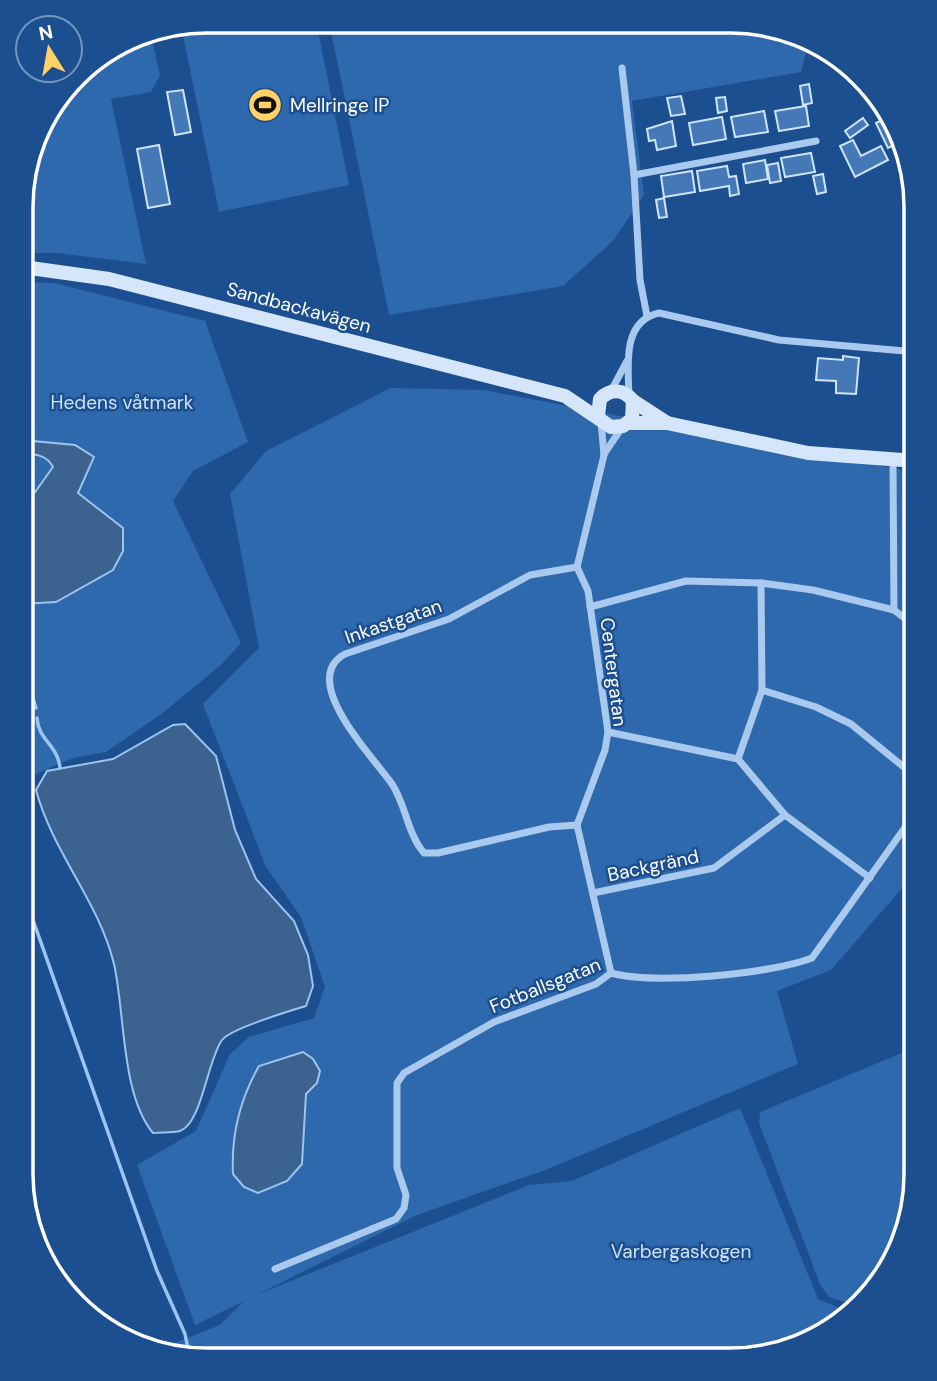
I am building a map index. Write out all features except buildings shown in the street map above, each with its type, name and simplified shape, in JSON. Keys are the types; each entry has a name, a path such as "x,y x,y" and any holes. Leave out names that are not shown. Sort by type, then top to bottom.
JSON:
{"street":[{"path":"622,68 634,175 640,280 647,316"},
{"path":"634,175 816,141"},
{"name":"Sandbackavägen","path":"33,268 109,279 565,396 600,418"},
{"path":"577,567 604,455 598,404 627,361 635,327 647,316 659,313 779,340 904,351"},
{"path":"604,455 634,414 627,361"},
{"path":"608,392 631,398 667,423"},
{"name":"Sandbackavägen","path":"565,396 608,392"},
{"path":"600,418 611,427 667,423 796,451 904,461"},
{"path":"893,461 894,610"},
{"name":"Centergatan","path":"577,567 588,591 608,732 605,750 577,825"},
{"name":"Inkastgatan","path":"577,567 530,575 449,619 345,654 334,660 329,673 342,720 394,786 416,844 424,853 438,853 549,827 577,825"},
{"path":"590,607 686,581 761,583 813,590 894,610 904,617"},
{"path":"738,759 762,690 761,583"},
{"path":"762,690 816,707 851,724 903,767"},
{"path":"608,732 738,759 785,815 870,878"},
{"name":"Backgränd","path":"593,893 714,868 732,858 785,815"},
{"path":"577,825 611,973"},
{"name":"Fotballsgatan","path":"275,1269 396,1219 404,1208 406,1195 397,1167 397,1083 404,1073 494,1022 596,984 611,973 627,977 703,976 797,964 812,958 821,950 903,830"}],"green space":[{"name":"Mellringe IP","path":"318,33 349,185 219,212 183,35"},
{"path":"331,33 730,33 775,39 806,52 801,72 632,101 644,195 613,241 563,286 389,315"},
{"path":"152,42 160,75 151,92 111,99 146,264 57,253 33,253 33,207 42,151 63,111 76,93 101,69 130,51"},
{"name":"Hedens våtmark","path":"33,282 54,283 205,321 248,442 193,471 173,501 241,643 221,665 164,712 106,752 73,758 33,775"},
{"name":"Varbergaskogen","path":"391,388 484,390 904,470 903,887 831,970 777,991 798,1064 548,1169 417,1215 256,1295 529,1185 572,1181 740,1108 818,1299 840,1308 807,1330 775,1342 730,1348 207,1348 172,1344 220,1325 244,1301 195,1325 137,1165 196,1131 230,1054 249,1037 314,1018 325,987 301,917 266,867 203,704 259,648 230,494 266,451","holes":["320,1071 317,1083 306,1094 287,1181 259,1193 244,1187"]},
{"path":"903,1052 903,1185 900,1208 886,1251 861,1288 847,1302 829,1297 820,1284 759,1123 760,1112"}],"shaded area":[{"path":"33,441 75,445 94,457 78,493 123,528 123,551 113,570 56,602 33,603 33,495 53,467 44,458 33,455"},
{"path":"185,724 216,756 235,830 256,879 294,921 308,955 313,986 306,1006 248,1025 222,1040 199,1104 188,1126 180,1131 153,1133 143,1117 129,1075 118,983 107,941 53,835 36,790 47,771 113,759 173,725"},
{"path":"303,1052 313,1059 320,1071 317,1083 306,1094 302,1164 287,1181 258,1193 244,1187 233,1174 233,1146 241,1105 259,1066"}],"waterway":[{"path":"33,699 36,708"},
{"path":"37,718 38,726 56,754 60,768"},
{"path":"33,920 157,1271 185,1334 188,1346"}],"place":[{"name":"Mellringe IP","path":"265,105"}]}
